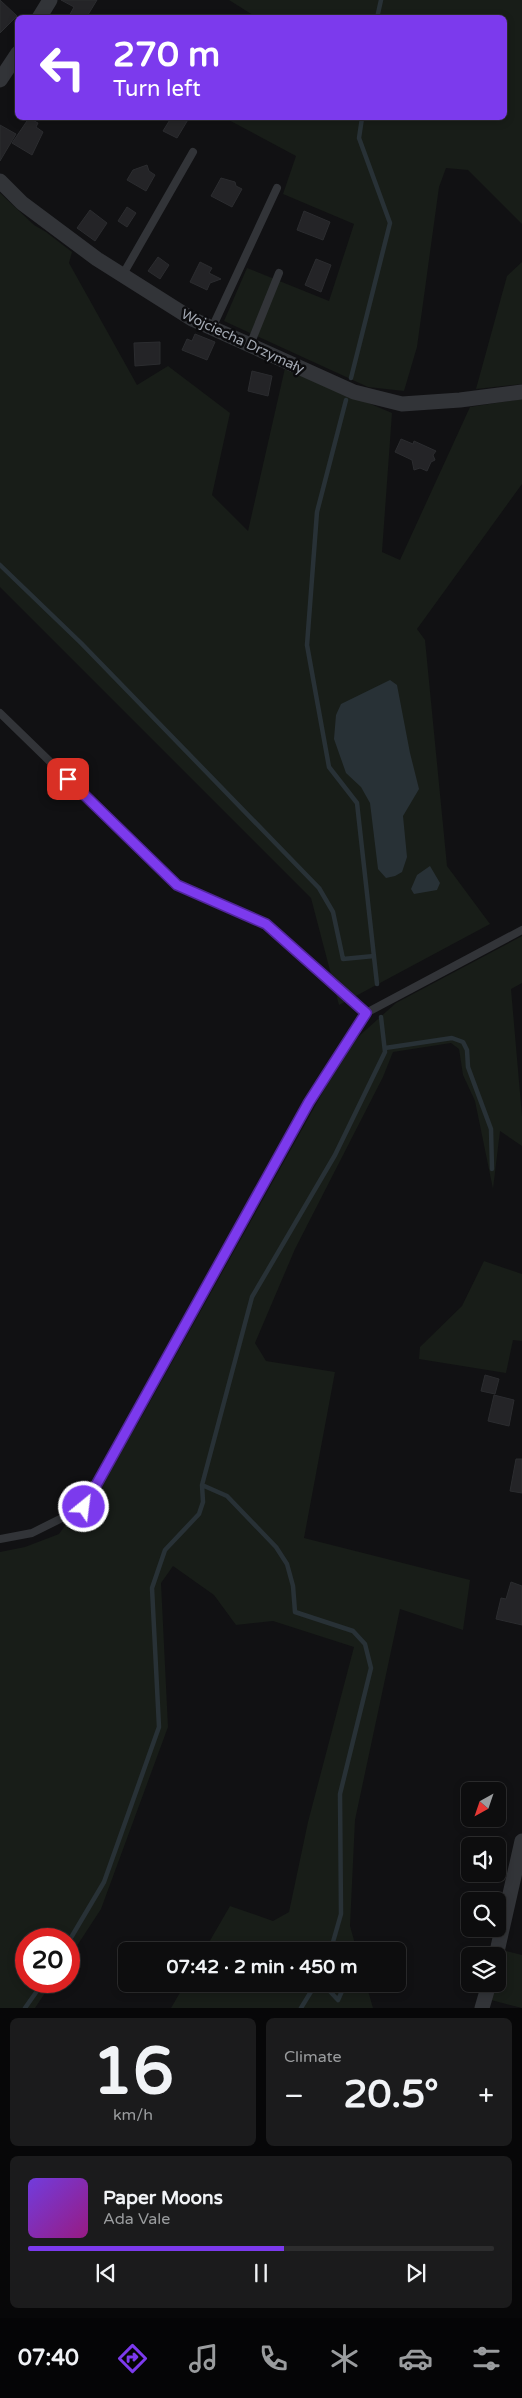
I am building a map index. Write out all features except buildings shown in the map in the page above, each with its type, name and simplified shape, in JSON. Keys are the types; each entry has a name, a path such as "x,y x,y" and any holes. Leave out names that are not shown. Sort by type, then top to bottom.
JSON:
{"street":[{"path":"2,73 15,57"},
{"name":"Wojciecha Drzymały","path":"0,181 29,209 122,276 192,319 354,392 402,404 460,400 522,392"},
{"path":"498,1947 522,1841"},
{"path":"482,2008 487,1992"}],"lane":[{"path":"122,276 193,152"},
{"path":"212,328 276,188"},
{"path":"250,345 279,274"},
{"path":"0,713 177,885 266,924 366,1013"},
{"path":"0,1540 32,1533 84,1507 309,1102 366,1013 522,930"}],"shaded area":[{"path":"229,0 522,0 522,224 468,170 446,168 439,187 417,347 404,391 368,387 224,321 247,268 329,301 354,224 283,194 296,156 229,120 507,120 507,15 253,15"},
{"path":"0,193 34,225 72,252 69,263 137,385 168,366 230,413 212,495 248,531 285,368 392,413 382,552 400,560 470,407 522,399 522,484 417,629 425,640 447,866 490,924 339,1005 311,898 0,587"},
{"path":"522,262 522,384 476,389 507,276"},
{"path":"390,680 397,685 419,789 403,816 407,857 402,872 386,878 378,869 370,803 361,787 346,773 334,739 336,715 341,704"},
{"path":"430,866 440,883 437,890 414,894 411,889 417,875"},
{"path":"522,936 522,983 511,989 522,1116 522,1146 500,1131 493,1189 475,1101 463,1075 459,1049 451,1043 393,1052 383,1077 295,1249 255,1343 266,1361 335,1372 304,1538 470,1580 463,1630 400,1609 355,1820 350,1926 354,1942 209,1942 230,1906 273,1921 289,1912 308,1822 354,1647 273,1621 236,1625 214,1595 173,1566 161,1583 168,1727 101,1909 80,1941 80,1928 15,1928 15,1993 45,1993 35,2008 0,2008 0,1552 25,1547 59,1534 137,1425 349,1045 396,1003"},
{"path":"484,1261 522,1274 522,1341 513,1340 506,1373 419,1359 420,1347 462,1306"},
{"path":"506,1951 522,1955 522,2008 487,1999 489,1992 506,1992"},
{"path":"180,1992 368,1992 373,2008 171,2008"}],"waterway":[{"path":"378,15 381,0"},
{"path":"351,378 390,223 359,138 362,120"},
{"path":"346,400 317,512 307,645 329,767 357,803 377,984"},
{"path":"0,565 81,643 319,888 333,912 343,959 374,956"},
{"path":"333,1942 341,1914 340,1794 371,1668 365,1644 353,1631 295,1612 293,1586 287,1564 276,1547 227,1496 202,1485 252,1297 335,1155 385,1052 381,1017"},
{"path":"385,1048 452,1038 463,1042 467,1050 468,1067 491,1129 492,1169"},
{"path":"77,1928 104,1882 159,1727 152,1588 165,1550 199,1514 203,1502 202,1485"},
{"path":"301,2008 311,1992"},
{"path":"331,1992 338,2000 342,1992"},
{"path":"25,2008 36,1993"}],"route":[{"path":"68,779 177,885 266,924 366,1013 309,1102 84,1507"}]}
